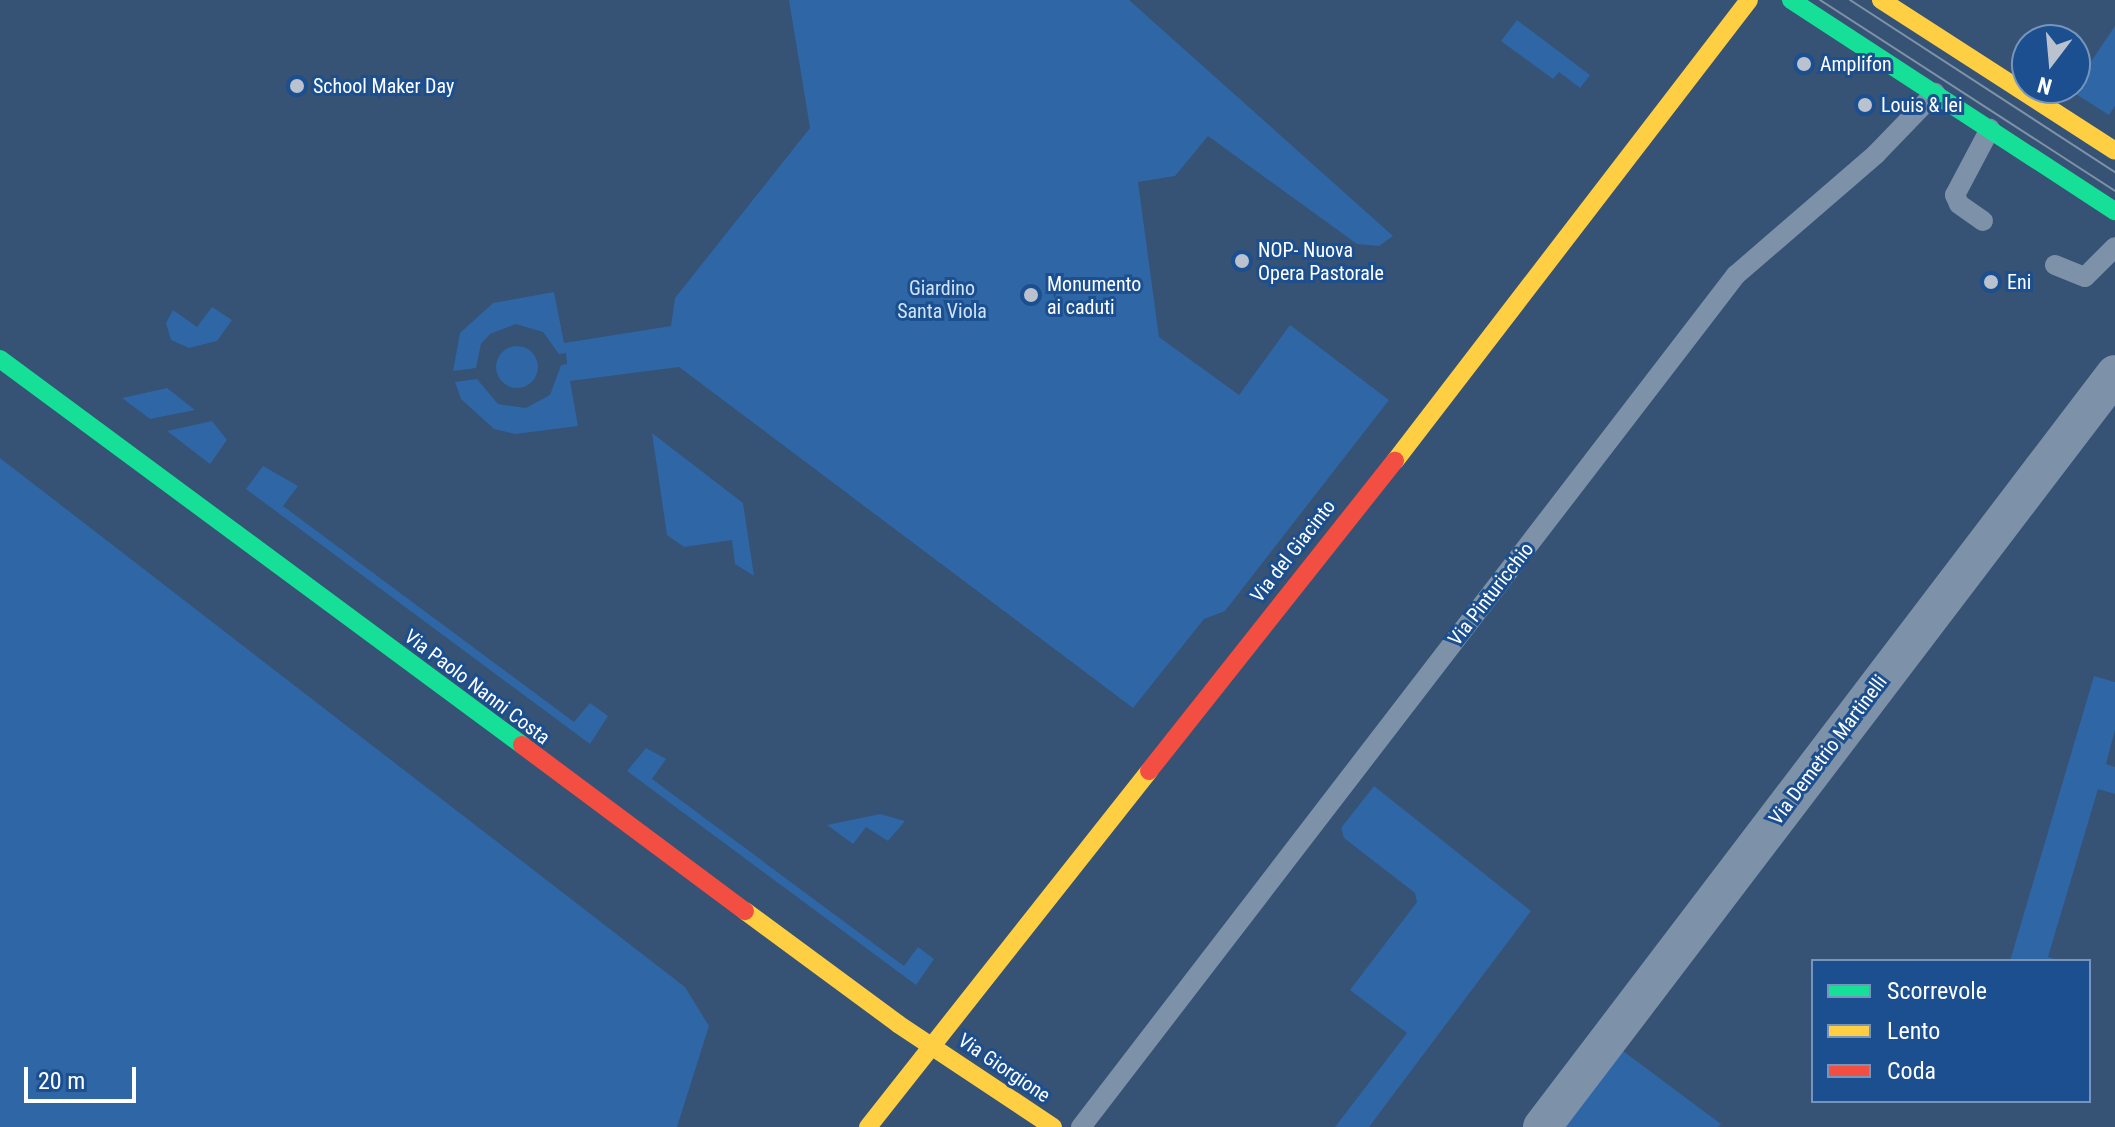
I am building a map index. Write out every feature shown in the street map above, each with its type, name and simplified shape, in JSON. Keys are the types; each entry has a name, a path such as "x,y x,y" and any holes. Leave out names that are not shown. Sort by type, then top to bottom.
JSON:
{"street":[{"name":"Via del Giacinto","path":"868,1127 1440,404 1749,0"},
{"path":"1791,0 2115,211"},
{"path":"1881,0 2115,151"},
{"name":"Via Paolo Nanni Costa","path":"0,359 931,1046"},
{"name":"Via Demetrio Martinelli","path":"1542,1127 2115,374"},
{"name":"Via Giorgione","path":"931,1046 1053,1127"}],"lane":[{"name":"Via Pinturicchio","path":"1081,1127 1736,275 1876,154 1935,93"},
{"path":"1983,221 1959,204 1955,195 1990,129"},
{"path":"2055,265 2085,277 2115,247"}],"green space":[{"name":"Giardino Santa Viola","path":"789,0 1129,0 1393,236 1379,246 1357,244 1208,136 1175,176 1138,182 1159,337 1239,395 1290,325 1389,400 1225,611 1204,619 1133,708 679,367 570,381 578,426 515,434 494,429 461,399 455,382 477,379 498,404 526,408 550,395 561,365 567,364 566,353 559,354 543,332 516,324 490,334 481,344 476,368 453,371 460,333 493,303 554,292 564,343 671,326 675,298 810,128"},
{"path":"1517,20 1590,75 1580,88 1559,72 1553,79 1501,41"},
{"path":"2115,26 2115,106 2109,115 2091,104 2091,61"},
{"path":"212,307 232,320 217,341 189,348 171,340 166,323 173,310 197,327"},
{"path":"517,346 532,352 538,367 532,382 517,388 502,382 496,367 502,352"},
{"path":"167,388 195,410 150,419 122,398"},
{"path":"212,421 227,440 210,464 167,431"},
{"path":"652,433 743,503 754,576 735,564 732,540 684,547 667,535"},
{"path":"0,458 685,987 709,1026 677,1127 0,1127"},
{"path":"263,466 298,486 283,506 574,722 590,703 608,716 590,744 246,489"},
{"path":"2094,676 2115,682 2115,730 2106,764 2115,767 2115,794 2098,789 2048,957 2055,959 2011,959"},
{"path":"646,748 666,759 652,779 904,966 918,947 934,959 916,985 627,771"},
{"path":"1374,786 1531,911 1369,1127 1335,1127 1407,1033 1350,990 1417,902 1415,893 1344,838 1341,828"},
{"path":"880,814 905,821 888,841 866,827 853,844 827,825"},
{"path":"1623,1051 1721,1124 1718,1127 1565,1127"}],"tram line":[{"path":"1820,0 2115,191"},
{"path":"1850,0 2115,172"}],"traffic: fast":[{"path":"1791,0 2115,211"},
{"path":"0,359 522,745"}],"traffic: slow":[{"path":"1395,461 1749,0"},
{"path":"1881,0 2115,151"},
{"path":"868,1127 1149,771"},
{"path":"745,911 898,1024 1053,1127"}],"traffic: jam":[{"path":"1149,771 1395,461"},
{"path":"522,745 745,911"}],"place":[{"name":"Amplifon","path":"1804,64"},
{"name":"School Maker Day","path":"297,86"},
{"name":"Louis & lei","path":"1865,105"},
{"name":"NOP- Nuova Opera Pastorale","path":"1242,261"},
{"name":"Eni","path":"1991,282"},
{"name":"Monumento ai caduti","path":"1031,295"}]}
